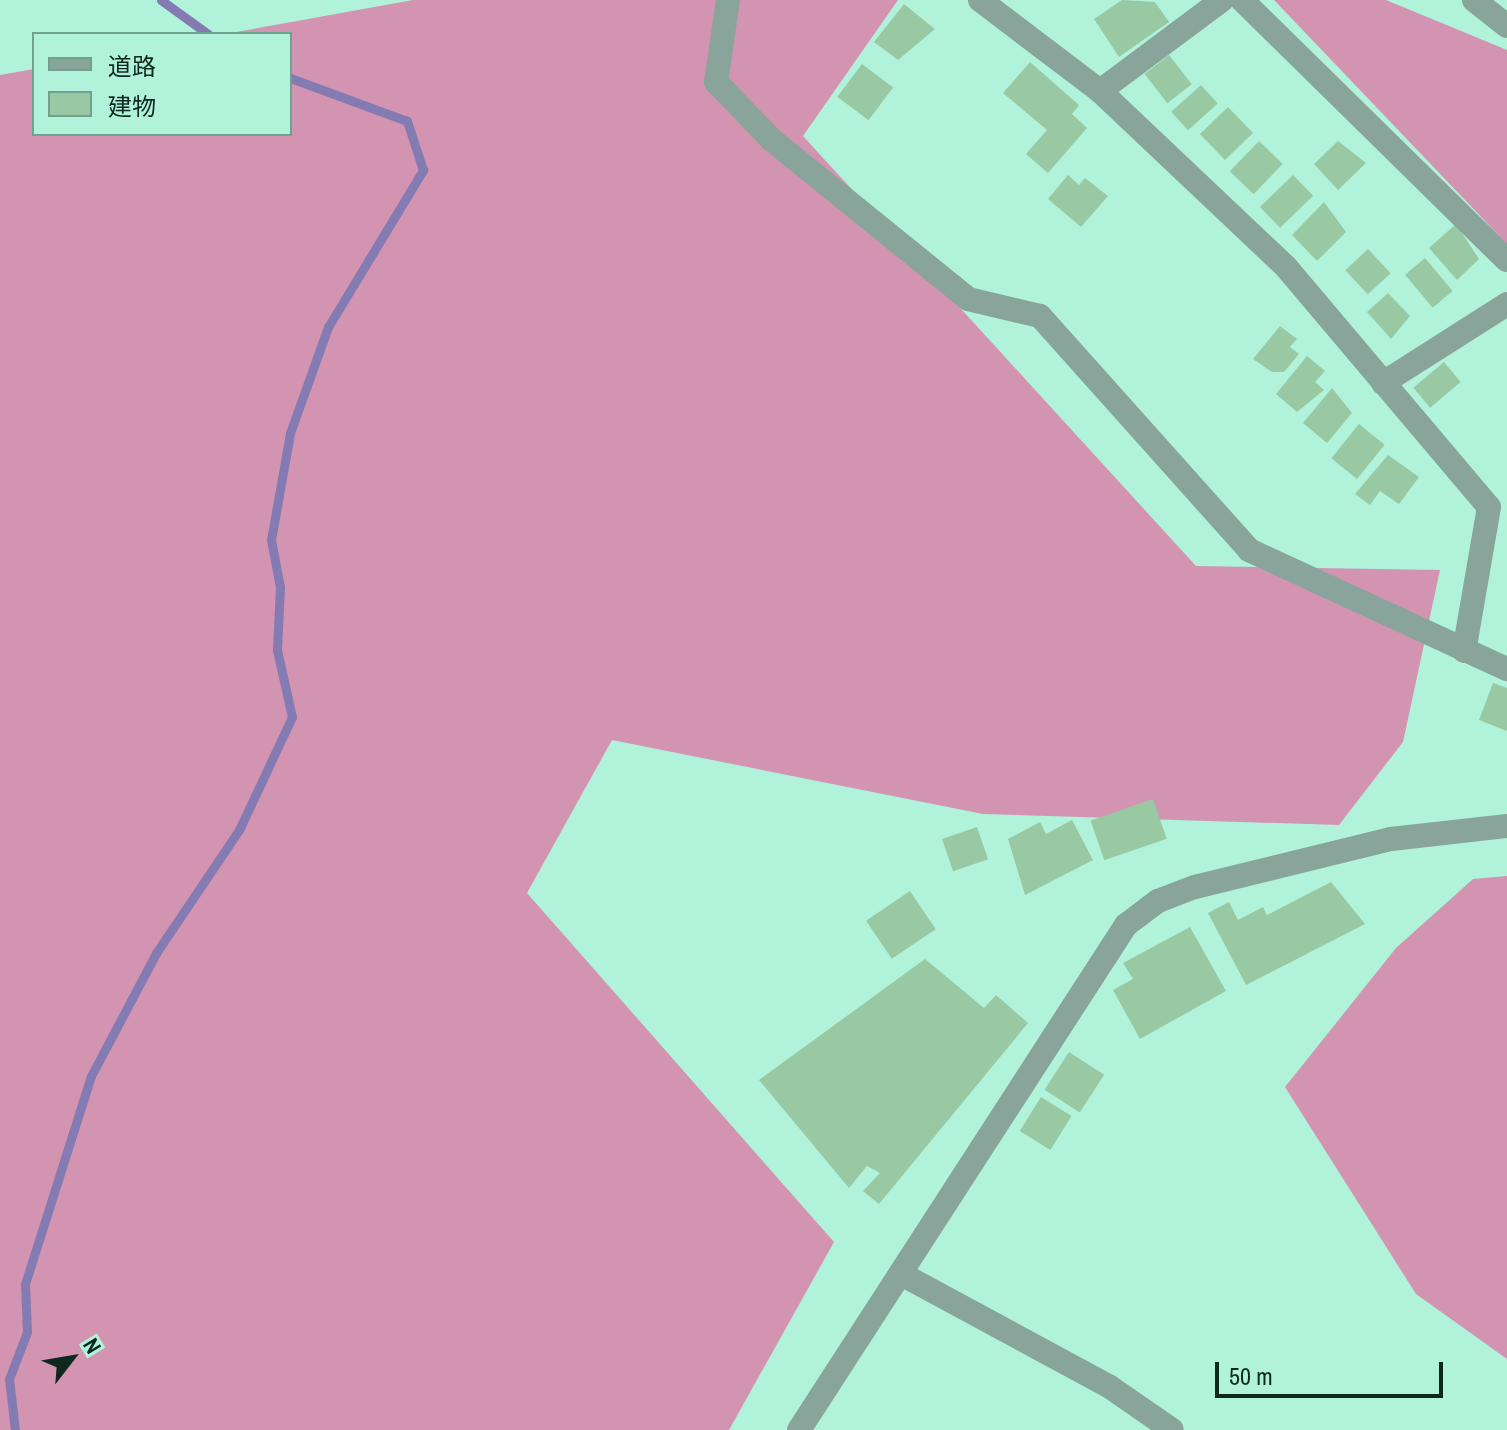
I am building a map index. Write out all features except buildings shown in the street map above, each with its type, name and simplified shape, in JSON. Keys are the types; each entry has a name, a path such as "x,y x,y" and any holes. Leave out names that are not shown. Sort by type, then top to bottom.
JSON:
{"street":[{"path":"728,0 716,82 772,140 968,299 1040,316 1249,550 1507,669"},
{"path":"980,0 1100,91 1286,267 1489,507 1464,651"},
{"path":"1100,91 1222,0"},
{"path":"1242,0 1507,260"},
{"path":"1474,0 1507,26"},
{"path":"1383,383 1507,304"},
{"path":"799,1430 903,1275 1085,982 1126,925 1158,901 1391,839 1507,826"},
{"path":"903,1275 1110,1387 1172,1430"}],"shaded area":[{"path":"413,0 898,0 803,136 1196,566 1440,570 1403,742 1339,825 983,814 612,740 527,893 834,1242 729,1430 0,1430 0,75 32,69 32,136 292,136 292,32 236,32"},
{"path":"1274,0 1386,0 1507,50 1507,244"},
{"path":"1507,876 1507,1359 1416,1294 1285,1087 1396,948 1473,879"}],"waterway":[{"path":"161,0 205,32"},
{"path":"15,1430 9,1379 27,1332 25,1284 91,1076 156,953 239,830 292,717 277,650 280,587 271,540 290,433 328,327 423,170 407,121 292,79"}]}
